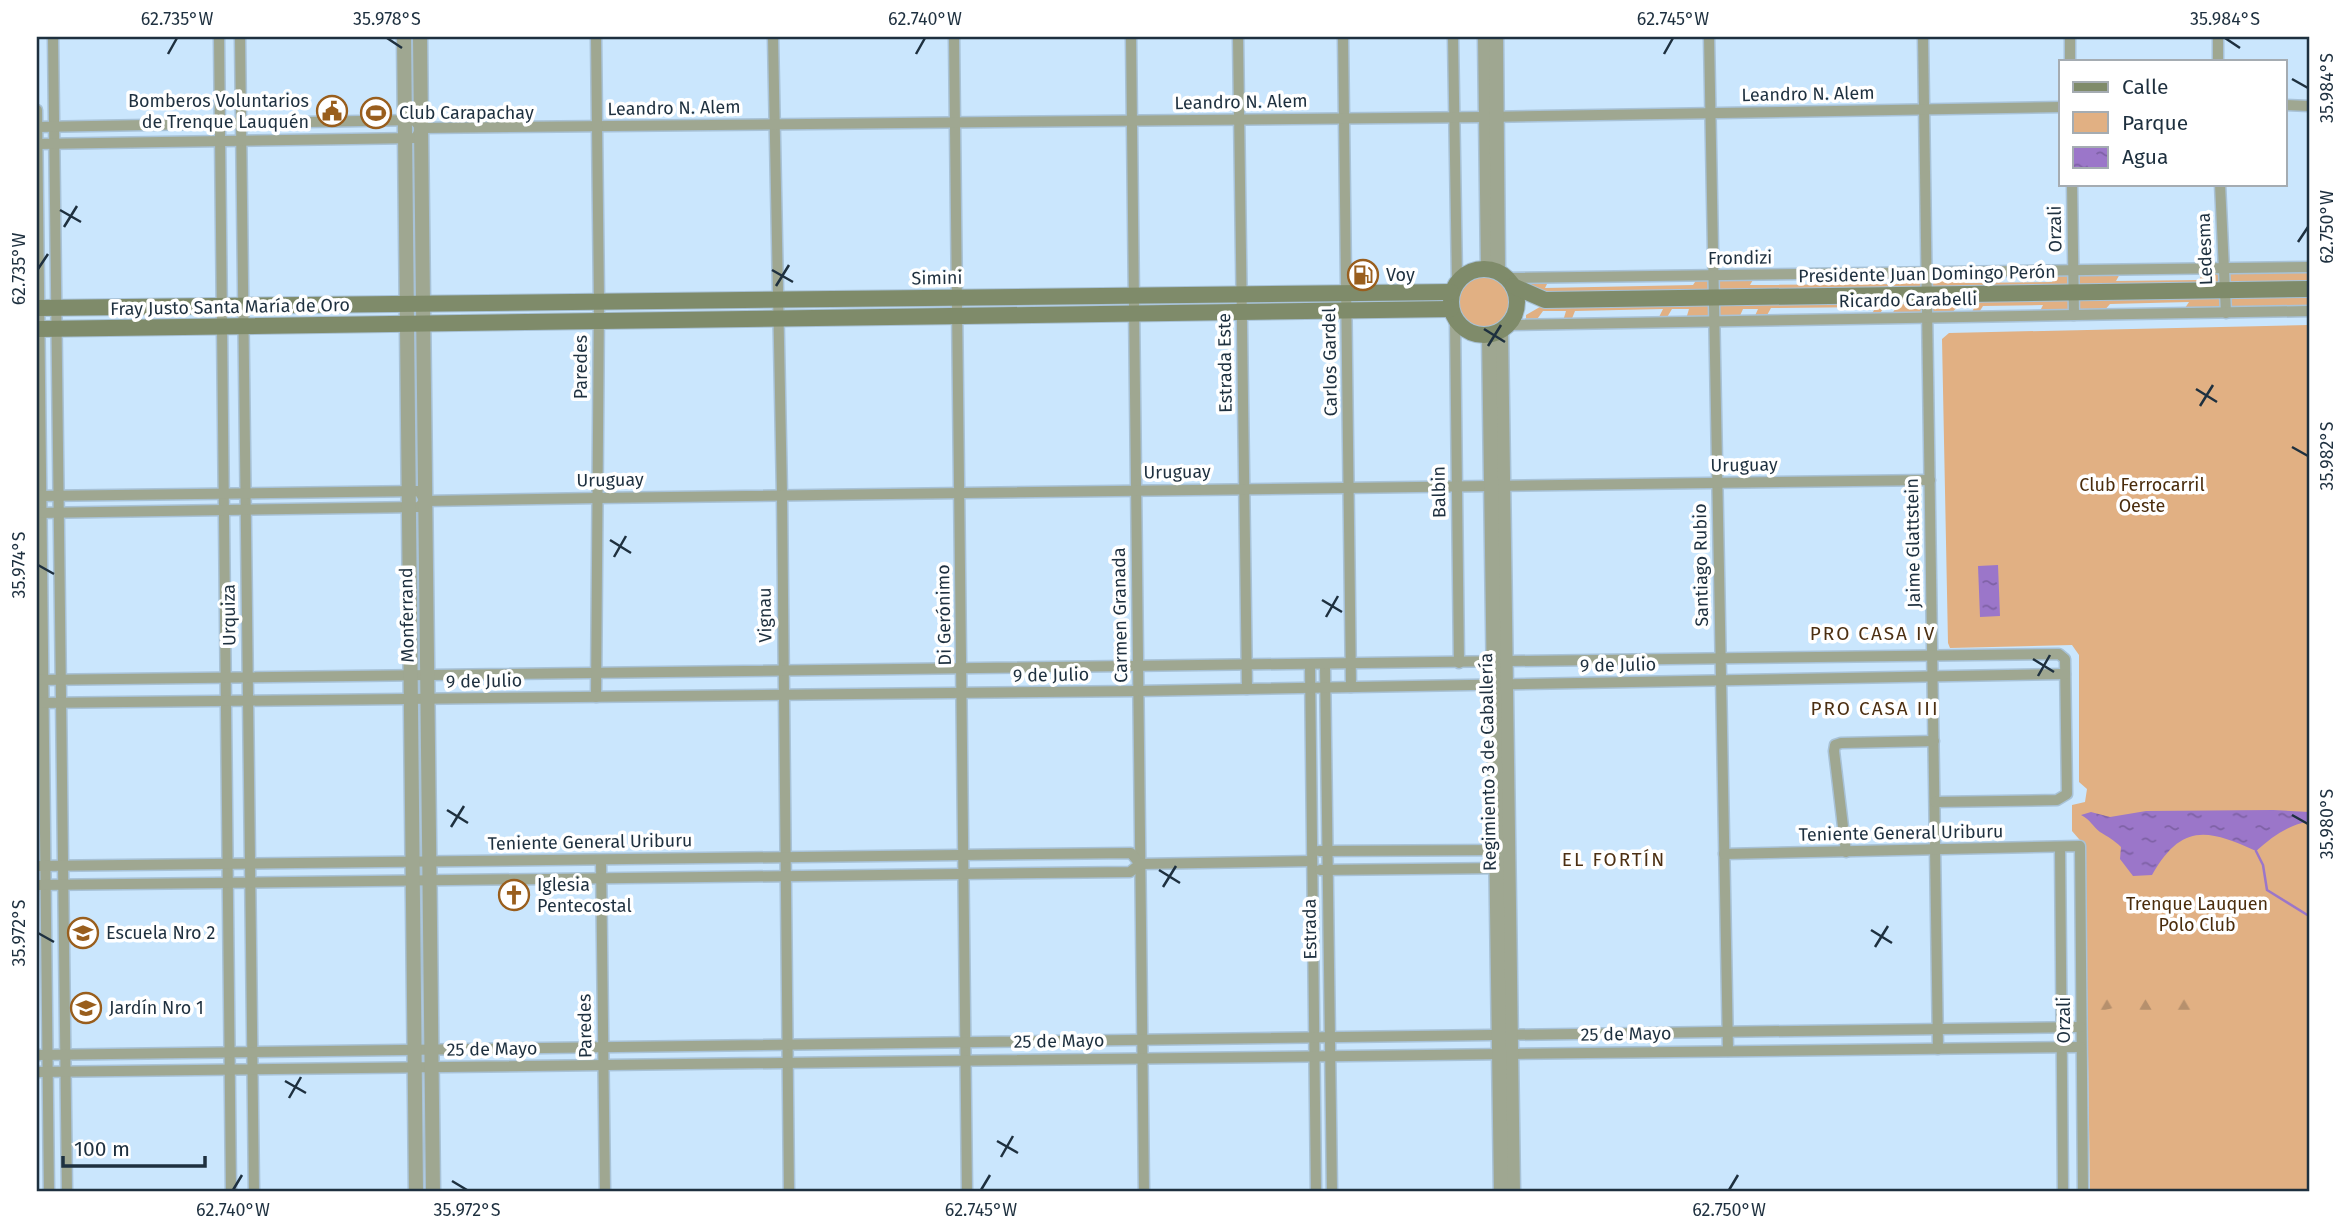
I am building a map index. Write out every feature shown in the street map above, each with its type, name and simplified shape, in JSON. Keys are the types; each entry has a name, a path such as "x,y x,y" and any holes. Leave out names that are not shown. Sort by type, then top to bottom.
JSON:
{"main road":[{"path":"1453,315 1454,286 1466,273 1476,269 1502,276 1517,299 1517,309 1502,328"},
{"name":"Presidente Juan Domingo Perón","path":"1502,276 1545,299 2309,289"},
{"name":"Simini","path":"423,303 1346,293 1454,286"},
{"path":"423,324 1346,311 1453,315 1470,332 1502,328 1545,299"},
{"name":"Fray Justo Santa María de Oro","path":"38,308 423,303"},
{"name":"Fray Justo Santa María de Oro","path":"38,328 423,324"}],"street":[{"path":"53,37 66,1192"},
{"name":"Urquiza","path":"219,37 231,1192"},
{"name":"Urquiza","path":"240,37 254,1192"},
{"name":"Monferrand","path":"404,37 416,1192"},
{"name":"Monferrand","path":"420,37 433,1192"},
{"name":"Paredes","path":"596,37 599,301 596,697"},
{"name":"Vignau","path":"773,37 782,495 789,1192"},
{"name":"Di Gerónimo","path":"954,37 967,1192"},
{"name":"Carmen Granada","path":"1131,37 1144,1192"},
{"name":"Estrada Este","path":"1238,37 1247,689"},
{"name":"Carlos Gardel","path":"1343,37 1351,687"},
{"path":"1453,37 1454,286"},
{"path":"1485,37 1502,276"},
{"path":"1492,117 1496,37"},
{"name":"Santiago Rubio","path":"1709,37 1728,1051"},
{"name":"Jaime Glattstein","path":"1923,37 1938,1049"},
{"path":"2070,37 2070,60"},
{"path":"2218,37 2218,60"},
{"path":"2286,106 2309,106"},
{"name":"Leandro N. Alem","path":"37,127 414,120 421,128 1492,117 2059,107"},
{"path":"37,110 42,1072 49,1192"},
{"path":"37,144 405,139 416,138 421,128"},
{"name":"Orzali","path":"2072,186 2074,315"},
{"name":"Ledesma","path":"2220,186 2225,313"},
{"name":"Frondizi","path":"1502,276 1713,276 2309,267"},
{"name":"Ricardo Carabelli","path":"1502,328 1714,321 2309,312"},
{"name":"Balbin","path":"1453,315 1459,663"},
{"name":"Regimiento 3 de Caballería","path":"1501,1192 1506,1053 1497,485 1502,328"},
{"name":"Uruguay","path":"39,513 419,507 425,501 1930,480"},
{"path":"39,496 419,491 425,501"},
{"name":"9 de Julio","path":"40,680 2059,654 2065,659 2065,674 1138,691 40,703"},
{"name":"Estrada","path":"1325,664 1332,1192"},
{"name":"Estrada","path":"1310,665 1316,1192"},
{"path":"1935,802 2057,800 2067,794 2065,674"},
{"path":"1846,852 1835,745 1934,741"},
{"name":"Orzali","path":"2080,846 2082,1192"},
{"name":"Teniente General Uriburu","path":"1724,854 2080,846"},
{"name":"Orzali","path":"2060,847 2063,1192"},
{"path":"1503,850 1316,851 1312,861 1318,870 1503,868"},
{"name":"Teniente General Uriburu","path":"41,866 1131,853 1140,864"},
{"name":"Paredes","path":"601,860 605,1192"},
{"name":"Teniente General Uriburu","path":"41,885 1130,872 1140,864 1312,861"},
{"name":"25 de Mayo","path":"42,1055 2081,1027"},
{"name":"25 de Mayo","path":"42,1072 2081,1047"},
{"name":"Regimiento 3 de Caballería","path":"1506,1053 1513,1192"}],"green space":[{"path":"2309,269 2309,284 1545,295 1526,286 1527,283 1549,280 1545,288 1693,285 1697,279 1754,278 1750,285 1903,284 1907,276 1969,275 1965,283 2052,282 2056,273 2121,272 2116,281 2199,280 2204,271"},
{"path":"1484,273 1495,275 1508,286 1513,302 1511,313 1500,326 1484,331 1473,329 1460,318 1455,302 1457,291 1468,278"},
{"path":"2309,293 2309,308 2183,311 2189,302 2110,304 2103,312 2039,313 2043,305 1983,306 1978,314 1971,314 1975,306 1957,307 1951,314 1891,315 1896,308 1884,307 1879,315 1871,315 1876,307 1771,308 1766,317 1754,318 1758,309 1743,309 1739,318 1686,319 1689,309 1672,309 1666,319 1658,319 1663,309 1575,311 1571,321 1563,321 1566,311 1543,311 1535,322 1528,322 1526,318 1526,315 1545,304"},
{"name":"Club Ferrocarril Oeste","path":"2309,325 2309,1192 2090,1192 2085,846 2072,831 2072,805 2085,802 2087,789 2079,782 2079,655 2072,645 1950,648 1942,339 1949,333"},
{"path":"2186,994 2194,999 2195,1011 2186,1029 2175,1026 2173,1016 2167,1010 2146,1011 2121,1006 2101,1011 2094,1008 2094,1001 2106,996 2119,1000 2139,996 2156,1000"}],"water":[{"path":"1998,565 2000,616 1980,617 1978,566"},
{"path":"2146,811 2309,812 2309,821 2281,832 2256,851 2223,838 2197,835 2174,846 2152,875 2133,876 2120,859 2121,847 2081,815 2091,812 2110,817"}],"waterway":[{"path":"2256,851 2263,865 2267,890 2309,916"}],"place":[{"name":"Bomberos Voluntarios de Trenque Lauquén","path":"332,111"},
{"name":"Club Carapachay","path":"376,113"},
{"name":"Voy","path":"1363,275"},
{"name":"Iglesia Pentecostal","path":"514,895"},
{"name":"Escuela Nro 2","path":"83,933"},
{"name":"Jardín Nro 1","path":"86,1008"}],"district":[{"name":"PRO CASA IV","path":"1873,633"},
{"name":"PRO CASA III","path":"1875,708"},
{"name":"EL FORTÍN","path":"1614,859"}],"park label":[{"name":"Trenque Lauquen Polo Club","path":"2197,914"}]}
